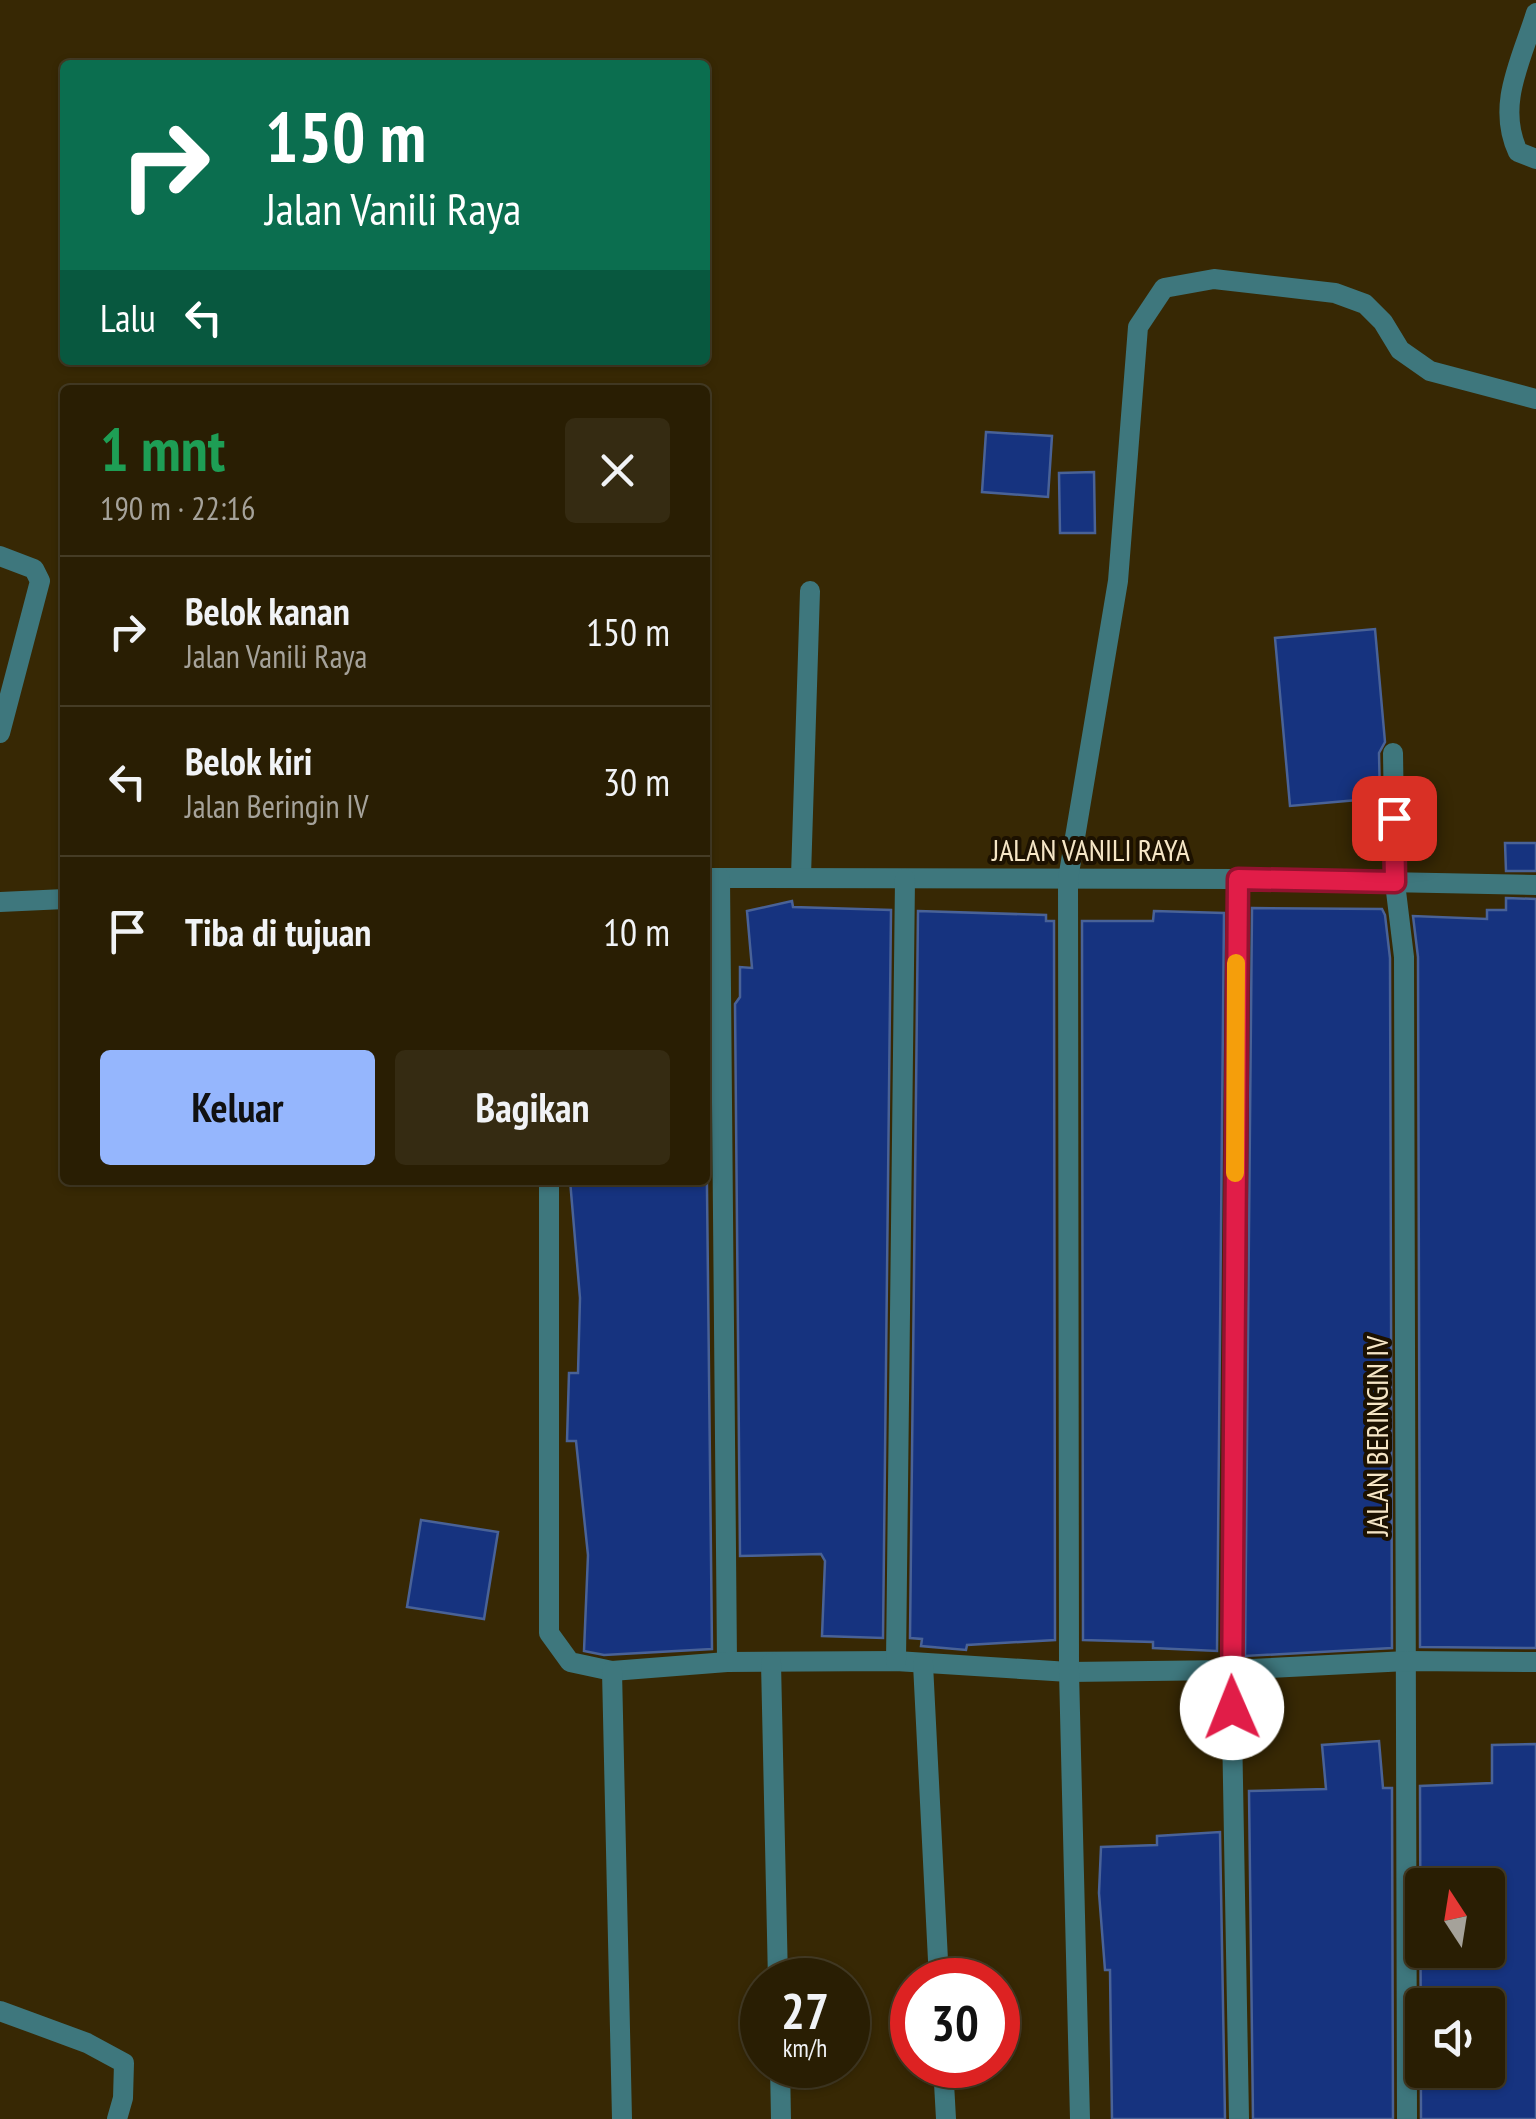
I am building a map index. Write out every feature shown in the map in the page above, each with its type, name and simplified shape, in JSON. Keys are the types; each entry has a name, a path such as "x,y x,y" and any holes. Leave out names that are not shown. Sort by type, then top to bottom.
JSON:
{"street":[{"path":"1536,14 1506,107 1508,129 1518,152 1536,159"},
{"path":"1080,2119 1070,1672 1068,879 1118,581 1138,327 1164,288 1214,279 1335,293 1365,304 1383,322 1400,350 1430,370 1536,399"},
{"path":"0,556 34,570 40,581 0,733"},
{"path":"801,876 810,591"},
{"name":"JALAN BERINGIN IV","path":"1392,754 1395,882 1404,956 1407,2119"},
{"path":"712,878 727,1662"},
{"name":"JALAN VANILI RAYA","path":"712,878 1238,879 1536,886"},
{"path":"896,1661 905,879"},
{"path":"1238,879 1231,1670 1240,2119"},
{"path":"0,902 60,899"},
{"path":"549,1185 549,1633 570,1662 612,1670 727,1662 896,1661 1070,1672 1231,1670 1407,1661 1536,1662"},
{"path":"771,1663 778,1958"},
{"path":"923,1664 938,1958"},
{"path":"612,1670 622,2119"},
{"path":"0,2011 87,2043 124,2063 117,2119"},
{"path":"780,2088 781,2119"},
{"path":"944,2088 946,2119"}],"building":[{"path":"986,432 1052,436 1048,497 982,492"},
{"path":"1094,472 1095,533 1060,533 1059,473"},
{"path":"1375,629 1385,742 1379,753 1380,798 1290,806 1275,638"},
{"path":"1505,843 1536,843 1536,871 1506,871"},
{"path":"1506,898 1536,899 1536,1648 1420,1647 1418,957 1413,916 1487,919 1487,910 1506,910"},
{"path":"792,901 793,907 891,910 883,1638 822,1636 825,1561 821,1554 740,1556 735,1004 740,997 740,967 752,968 747,911"},
{"path":"1252,908 1382,909 1385,915 1390,958 1392,1648 1245,1656"},
{"path":"918,911 1046,915 1046,921 1054,921 1055,1640 967,1645 966,1650 921,1646 922,1639 910,1638"},
{"path":"1154,911 1224,913 1217,1651 1153,1648 1153,1642 1083,1640 1082,921 1153,921"},
{"path":"570,1185 707,1185 712,1649 604,1655 584,1651 588,1555 576,1441 567,1441 569,1373 578,1373 580,1298"},
{"path":"421,1520 498,1532 484,1619 407,1607"},
{"path":"1379,1741 1383,1788 1392,1788 1393,2119 1253,2119 1249,1791 1326,1789 1322,1745"},
{"path":"1536,1744 1536,2119 1421,2119 1421,2088 1505,2088 1505,1988 1421,1988 1421,1968 1505,1968 1505,1868 1420,1868 1420,1786 1492,1783 1492,1745"},
{"path":"1220,1832 1225,2119 1112,2119 1110,1970 1105,1970 1099,1893 1101,1847 1157,1845 1157,1836"}],"slow traffic":[{"path":"1235,1173 1236,963"}],"route":[{"path":"1232,1708 1238,879 1395,882 1394,818"}]}
